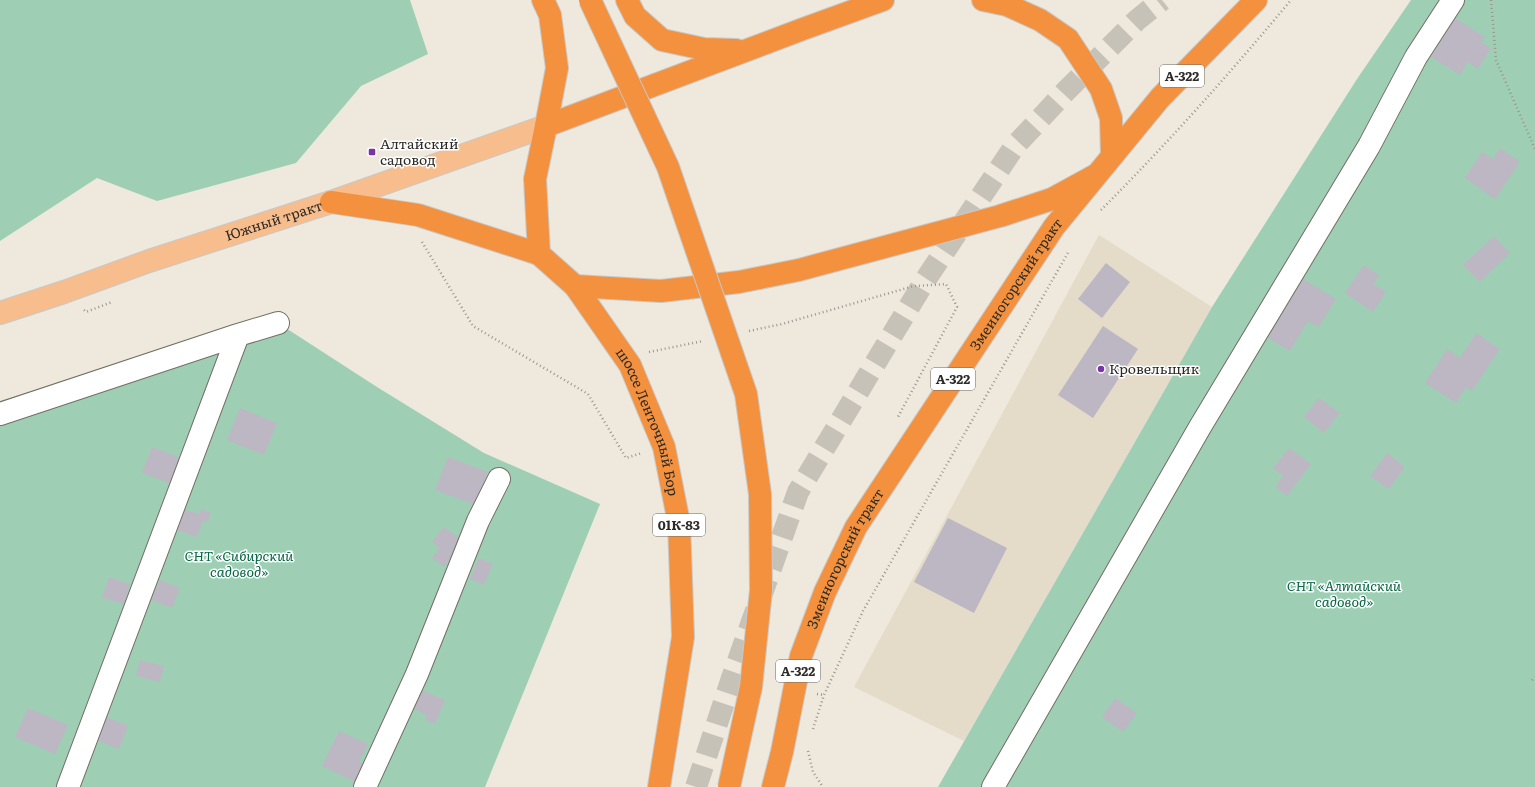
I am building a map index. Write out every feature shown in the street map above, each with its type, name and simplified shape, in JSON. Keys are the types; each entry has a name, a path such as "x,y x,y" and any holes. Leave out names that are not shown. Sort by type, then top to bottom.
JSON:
{"highway":[{"path":"331,202 418,215 539,254 535,179 557,68 550,15 543,0"},
{"path":"590,0 668,167 746,394 760,494 761,590 751,687 729,787"},
{"path":"627,0 635,16 662,40 704,49 747,50"},
{"path":"546,126 883,0"},
{"path":"983,0 1007,5 1040,20 1068,39 1101,89 1111,118 1112,156"},
{"name":"Змеиногорский тракт","path":"773,787 782,752 801,656 825,592 856,527 1054,226 1160,98 1256,0"},
{"path":"575,286 661,291 739,282 799,270 1000,216 1052,198 1096,175"},
{"name":"шоссе Ленточный Бор","path":"539,254 575,286 630,365 664,447 679,523 683,637 659,787"}],"main road":[{"name":"Южный тракт","path":"0,313 64,292 148,261 331,202 546,126"}],"lane":[{"path":"993,787 1200,426 1369,146 1416,57 1453,0"},
{"path":"0,414 278,323"},
{"path":"68,787 238,335"},
{"path":"365,787 417,674 478,521 499,479"}],"path":[{"path":"1096,215 1145,166 1292,0"},
{"path":"1491,0 1496,60 1535,149"},
{"path":"812,731 824,695 863,611 1072,245"},
{"path":"1532,680 1535,677"},
{"path":"809,746 808,753 813,772 823,787"}],"shaded area":[{"path":"1099,235 1212,307 964,741 854,687"}],"green space":[{"path":"0,0 410,0 428,54 361,86 296,163 157,201 97,178 0,241"},
{"name":"СНТ «Алтайский садовод»","path":"1411,0 1535,0 1535,787 938,787 1212,307 1357,79"},
{"name":"СНТ «Сибирский садовод»","path":"278,323 377,387 484,453 600,504 485,787 0,787 0,401 72,379"}],"building":[{"path":"1455,18 1485,37 1481,42 1491,48 1478,69 1468,62 1460,75 1431,57"},
{"path":"1500,148 1520,162 1495,199 1465,178 1482,152 1493,159"},
{"path":"1494,236 1510,253 1480,282 1463,265"},
{"path":"1106,263 1130,282 1102,318 1078,299"},
{"path":"1364,265 1379,275 1374,284 1386,292 1373,312 1345,293"},
{"path":"1303,279 1336,299 1319,327 1308,321 1290,351 1268,338"},
{"path":"1103,326 1138,349 1093,418 1058,395"},
{"path":"1476,333 1500,349 1472,391 1466,387 1456,403 1425,383 1447,349 1460,358"},
{"path":"1319,398 1340,413 1324,433 1304,417"},
{"path":"240,408 277,423 264,455 227,440"},
{"path":"152,447 181,458 171,484 142,473"},
{"path":"1289,448 1311,464 1287,496 1275,487 1283,476 1273,468"},
{"path":"1387,453 1405,467 1389,489 1370,476"},
{"path":"448,457 488,472 476,505 435,490"},
{"path":"182,509 199,514 201,509 211,513 208,522 203,521 197,537 174,529"},
{"path":"948,518 1007,548 974,613 914,582"},
{"path":"444,527 463,541 444,567 432,558 440,548 432,542"},
{"path":"479,558 493,564 484,585 470,579"},
{"path":"109,577 130,584 124,604 102,598"},
{"path":"160,580 180,588 172,608 151,600"},
{"path":"140,660 164,666 160,682 136,676"},
{"path":"421,690 445,700 435,724 425,720 427,715 414,709"},
{"path":"1115,698 1137,713 1123,732 1102,717"},
{"path":"28,708 68,725 55,754 15,737"},
{"path":"107,717 128,726 119,749 97,740"},
{"path":"339,731 368,744 359,762 365,764 357,783 322,766"}],"tunnel":[{"path":"696,787 732,678 798,492 924,282 1014,147 1065,92 1137,20 1162,0"}],"place":[{"name":"Алтайский садовод","path":"372,152"},
{"name":"Кровельщик","path":"1101,369"}]}
